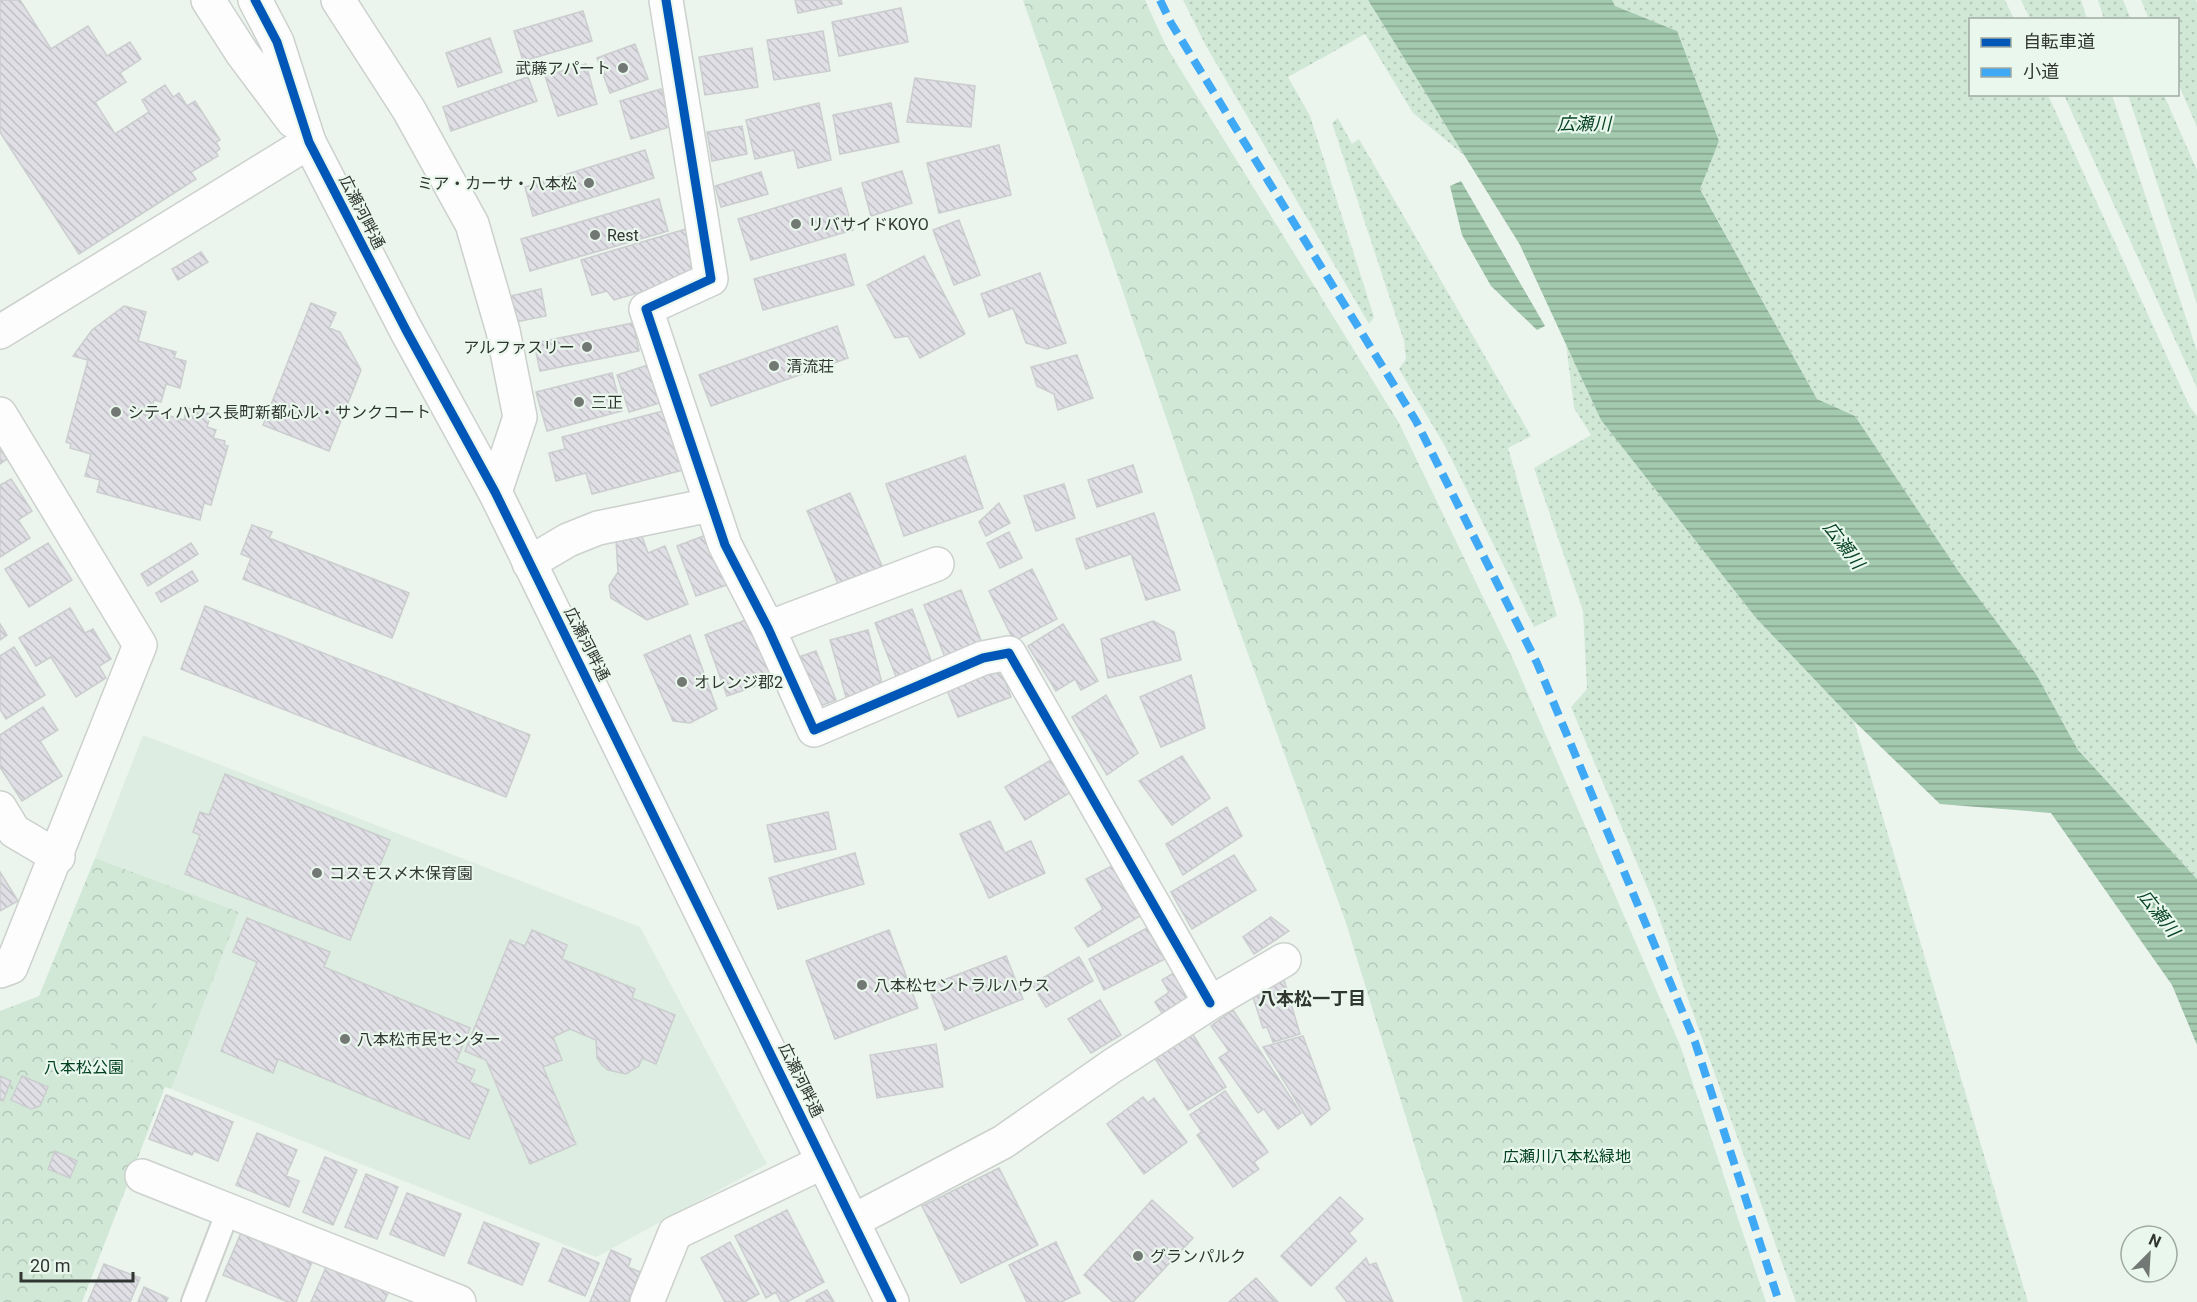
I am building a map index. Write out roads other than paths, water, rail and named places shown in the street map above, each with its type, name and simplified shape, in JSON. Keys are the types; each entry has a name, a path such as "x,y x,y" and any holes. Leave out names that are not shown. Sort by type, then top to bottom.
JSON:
{"street":[{"name":"広瀬河畔通","path":"208,0 242,53 309,142"},
{"name":"広瀬河畔通","path":"255,0 277,42 309,142 406,330 495,492 892,1302"},
{"path":"338,0 409,110 472,224 503,331 520,417 495,492"},
{"path":"666,0 711,279 646,309 725,545 768,628 814,730 983,658 1009,653 1210,1003"},
{"path":"0,332 309,142"},
{"path":"0,414 140,645 58,857 11,967 0,971"},
{"path":"529,563 568,540 598,528 710,505"},
{"path":"768,628 937,564"},
{"path":"0,808 14,831 58,857"},
{"path":"854,1221 1004,1142 1112,1066 1210,1003 1284,960"},
{"path":"647,1302 675,1233 824,1162"},
{"path":"142,1176 419,1295 459,1302"}],"lane":[{"path":"193,1302 228,1211"}],"water":[{"name":"広瀬川","path":"1368,0 1612,0 1615,6 1677,31 1719,141 1700,189 1817,399 1855,416 1959,572 2036,674 2078,750 2197,879 2197,1045 2172,985 2051,813 1940,804 1854,721 1756,618 1601,420 1520,245"},
{"path":"1461,181 1545,326 1537,330 1491,286 1462,235 1450,186"}],"place":[{"name":"武藤アパート","path":"623,68"},
{"name":"ミア・カーサ・八本松","path":"589,183"},
{"name":"リバサイドKOYO","path":"796,224"},
{"name":"Rest","path":"595,235"},
{"name":"アルファスリー","path":"587,347"},
{"name":"清流荘","path":"774,366"},
{"name":"三正","path":"579,402"},
{"name":"シティハウス長町新都心ル・サンクコート","path":"116,412"},
{"name":"オレンジ郡2","path":"682,682"},
{"name":"コスモス〆木保育園","path":"317,873"},
{"name":"八本松セントラルハウス","path":"862,985"},
{"name":"八本松市民センター","path":"345,1039"},
{"name":"グランパルク","path":"1138,1256"}],"district":[{"name":"八本松一丁目","path":"1312,998"}],"park label":[{"name":"八本松公園","path":"84,1067"},
{"name":"広瀬川八本松緑地","path":"1567,1156"}]}
